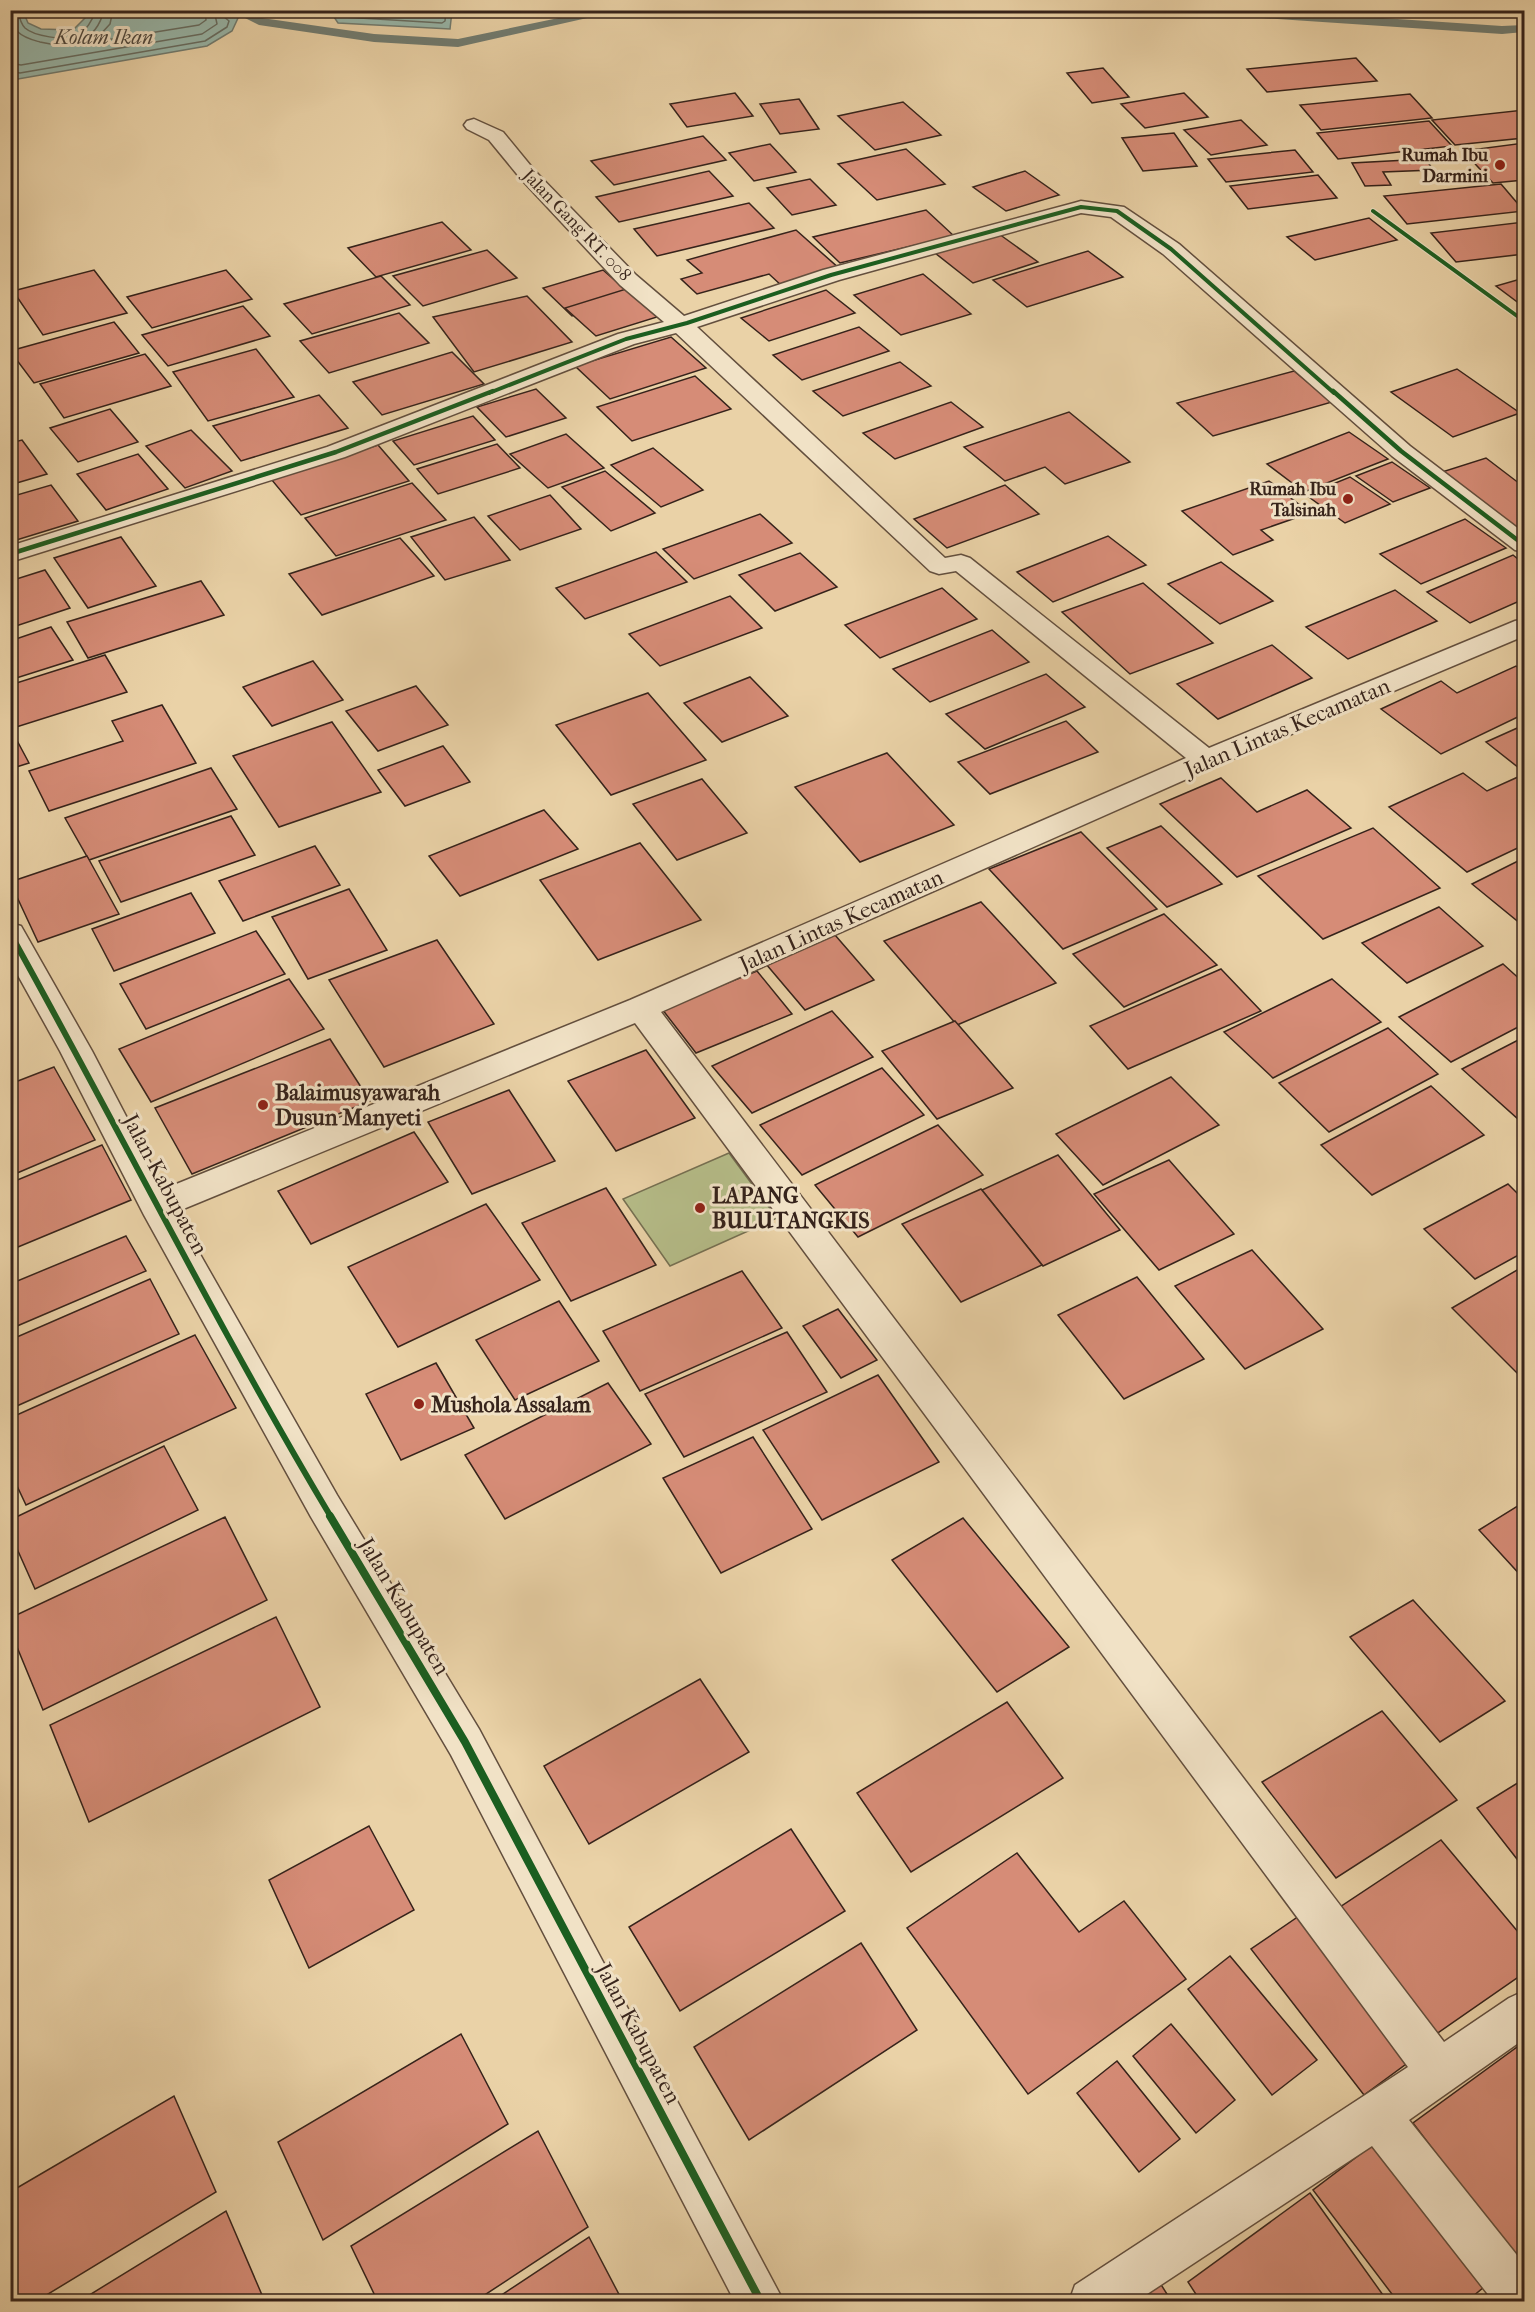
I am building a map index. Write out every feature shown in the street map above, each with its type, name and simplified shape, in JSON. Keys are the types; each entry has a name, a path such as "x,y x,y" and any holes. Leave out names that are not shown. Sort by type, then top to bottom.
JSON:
{"street":[{"name":"Jalan Gang RT. 008","path":"474,125 496,136 528,176 621,272 681,325 939,566 961,563 1206,760"},
{"path":"10,554 336,452 626,339 681,325 831,275 1081,207 1117,211 1171,249 1401,451 1524,545"},
{"name":"Jalan Lintas Kecamatan","path":"156,1206 641,1008 1206,760 1524,627"},
{"name":"Jalan Kabupaten","path":"10,933 76,1051 156,1206 324,1506 465,1742 761,2301"},
{"path":"641,1008 1440,2073"},
{"path":"1092,2301 1355,2128 1377,2116 1524,2013"},
{"path":"1377,2116 1524,2301"}],"green space":[{"name":"LAPANG BULUTANGKIS","path":"729,1153 777,1218 670,1266 623,1199"}],"water":[{"name":"Kolam Ikan","path":"222,10 238,18 232,31 207,46 18,79 11,76 11,14 23,11 28,23 41,29 73,30 92,11"},
{"path":"330,11 452,11 450,29 338,23"}],"building":[{"path":"1356,58 1377,81 1267,92 1247,69"},
{"path":"1103,68 1129,97 1092,103 1067,73"},
{"path":"735,93 753,116 687,127 670,104"},
{"path":"1184,93 1208,117 1145,128 1121,104"},
{"path":"1410,94 1432,118 1321,130 1300,105"},
{"path":"799,99 819,129 780,134 760,104"},
{"path":"903,102 941,135 875,150 838,116"},
{"path":"1524,110 1524,138 1455,145 1432,120"},
{"path":"1241,120 1267,145 1211,155 1184,130"},
{"path":"1429,121 1452,146 1338,159 1317,133"},
{"path":"1174,133 1197,166 1143,171 1122,138"},
{"path":"703,136 726,160 614,185 591,161"},
{"name":"Rumah Ibu Darmini","path":"1524,143 1524,180 1493,183 1463,151"},
{"path":"770,144 796,172 754,181 729,153"},
{"path":"906,149 945,184 877,200 838,164"},
{"path":"1295,150 1313,172 1226,182 1208,159"},
{"path":"1426,159 1433,170 1383,172 1391,185 1365,186 1352,163"},
{"path":"709,171 733,196 619,222 596,197"},
{"path":"1025,171 1059,195 1006,211 973,187"},
{"path":"1318,175 1337,198 1248,209 1230,186"},
{"path":"810,179 836,205 792,215 767,188"},
{"path":"1501,184 1524,211 1407,224 1384,196"},
{"path":"749,203 774,228 657,256 634,229"},
{"path":"926,210 954,236 840,263 813,237"},
{"path":"1369,218 1397,240 1315,260 1287,237"},
{"path":"442,222 471,250 376,277 348,248"},
{"path":"1524,222 1524,254 1456,262 1431,233"},
{"path":"796,230 841,270 782,286 769,274 697,294 681,279 702,273 687,260"},
{"path":"999,234 1038,262 973,283 935,253"},
{"path":"487,250 517,278 423,306 393,276"},
{"path":"1088,251 1123,277 1027,307 993,280"},
{"path":"94,270 127,313 43,335 13,291"},
{"path":"226,270 252,299 152,328 127,297"},
{"path":"603,270 634,297 572,316 543,288"},
{"path":"923,274 971,314 901,335 854,295"},
{"path":"381,276 410,305 312,334 284,304"},
{"path":"1524,278 1524,307 1496,286"},
{"path":"626,289 657,317 596,336 565,308"},
{"path":"826,290 855,313 769,341 741,318"},
{"path":"527,296 572,342 474,372 433,317"},
{"path":"243,306 270,336 168,366 142,335"},
{"path":"399,313 429,343 329,373 300,341"},
{"path":"114,322 139,353 34,383 10,351"},
{"path":"859,327 889,351 802,380 773,355"},
{"path":"671,337 706,368 610,399 575,366"},
{"path":"256,349 294,397 208,421 173,372"},
{"path":"452,352 484,384 382,415 353,382"},
{"path":"145,354 171,386 64,418 40,384"},
{"path":"900,362 931,386 843,416 813,391"},
{"path":"1457,369 1520,413 1453,437 1391,392"},
{"path":"1294,371 1332,402 1213,436 1177,403"},
{"path":"695,376 731,409 632,441 597,407"},
{"path":"536,389 566,418 506,437 477,407"},
{"path":"319,395 348,428 241,461 213,426"},
{"path":"951,402 983,427 895,459 863,433"},
{"path":"110,409 138,442 78,462 50,428"},
{"path":"1069,412 1130,462 1065,484 1045,467 1005,481 964,447"},
{"path":"473,416 495,440 414,465 393,441"},
{"path":"191,430 232,471 185,488 146,446"},
{"path":"1349,432 1388,459 1304,492 1267,464"},
{"path":"566,434 604,468 548,488 510,454"},
{"path":"22,440 47,474 10,485 10,443"},
{"path":"497,444 520,468 438,494 417,469"},
{"path":"378,445 409,481 301,515 271,479"},
{"path":"653,448 703,490 661,507 611,465"},
{"path":"138,454 168,489 106,510 77,474"},
{"path":"1486,458 1524,487 1524,536 1442,472"},
{"path":"1392,462 1430,488 1393,502 1356,476"},
{"path":"605,471 655,513 611,531 562,487"},
{"name":"Rumah Ibu Talsinah","path":"1350,477 1390,504 1345,523 1306,495"},
{"path":"1269,481 1310,513 1261,530 1273,540 1233,555 1182,511"},
{"path":"412,483 446,520 336,556 305,518"},
{"path":"51,485 78,521 10,542 10,497"},
{"path":"1005,485 1039,514 947,548 914,519"},
{"path":"550,495 581,529 520,550 488,516"},
{"path":"760,514 792,543 694,579 663,549"},
{"path":"474,517 510,560 445,580 411,537"},
{"path":"1465,519 1506,548 1421,584 1380,554"},
{"path":"1108,536 1146,565 1053,602 1017,572"},
{"path":"121,537 156,586 88,608 54,558"},
{"path":"400,538 434,576 322,615 289,574"},
{"path":"656,552 687,582 585,619 556,588"},
{"path":"800,553 837,587 775,611 739,575"},
{"path":"1513,555 1524,564 1524,599 1470,623 1427,592"},
{"path":"1221,562 1273,601 1220,624 1168,584"},
{"path":"45,570 70,608 10,628 10,581"},
{"path":"201,581 224,615 88,658 67,622"},
{"path":"1143,583 1213,643 1130,674 1062,612"},
{"path":"942,588 977,619 880,658 845,625"},
{"path":"1395,590 1437,621 1348,659 1306,627"},
{"path":"730,596 762,628 660,666 629,634"},
{"path":"51,627 73,660 10,680 10,641"},
{"path":"992,630 1029,662 930,702 893,669"},
{"path":"1272,645 1312,678 1218,719 1177,684"},
{"path":"105,655 127,692 10,729 10,685"},
{"path":"313,661 343,700 272,726 243,687"},
{"path":"1516,666 1524,672 1524,714 1441,754 1381,709 1441,681 1457,693"},
{"path":"1046,674 1085,707 985,749 946,714"},
{"path":"750,677 788,716 722,742 684,703"},
{"path":"416,686 448,725 378,751 346,711"},
{"path":"648,693 706,760 611,795 556,725"},
{"path":"162,705 196,763 49,811 29,771 123,741 112,721"},
{"path":"1066,721 1098,752 990,794 958,762"},
{"path":"332,722 381,792 279,827 233,756"},
{"path":"1524,725 1524,772 1486,742"},
{"path":"13,733 29,763 10,769 10,734"},
{"path":"443,746 470,782 405,806 378,770"},
{"path":"887,753 954,825 860,862 795,787"},
{"path":"211,768 237,809 89,860 65,818"},
{"path":"1463,773 1487,791 1518,777 1524,782 1524,845 1467,872 1389,807"},
{"path":"1221,778 1257,812 1307,790 1351,828 1237,877 1160,804"},
{"path":"702,779 747,833 677,860 633,804"},
{"path":"544,810 578,849 460,896 429,856"},
{"path":"231,816 255,855 121,902 99,861"},
{"path":"1161,826 1222,884 1167,907 1107,848"},
{"path":"1373,828 1440,888 1323,939 1258,876"},
{"path":"1081,832 1157,909 1063,949 989,869"},
{"path":"640,843 701,920 598,960 540,880"},
{"path":"315,846 340,885 243,921 219,881"},
{"path":"87,856 119,914 38,942 10,882"},
{"path":"1524,858 1524,922 1521,924 1472,884"},
{"path":"349,889 387,950 308,979 272,917"},
{"path":"191,893 215,933 114,971 92,929"},
{"path":"981,902 1056,983 957,1025 884,941"},
{"path":"1439,907 1483,946 1407,983 1362,943"},
{"path":"1164,914 1217,965 1124,1007 1073,954"},
{"path":"256,931 285,974 146,1029 120,984"},
{"path":"835,935 874,980 805,1010 766,964"},
{"path":"437,940 494,1024 384,1067 329,980"},
{"path":"1503,964 1524,983 1524,1024 1451,1062 1399,1017"},
{"path":"1221,969 1261,1011 1128,1069 1090,1026"},
{"path":"757,971 792,1014 696,1053 662,1009"},
{"path":"289,979 324,1029 151,1102 119,1049"},
{"path":"1332,979 1381,1022 1273,1078 1224,1032"},
{"path":"832,1011 873,1057 752,1113 712,1066"},
{"path":"955,1021 1013,1088 937,1119 882,1051"},
{"path":"1388,1028 1438,1074 1329,1132 1279,1083"},
{"path":"1524,1037 1524,1116 1518,1119 1462,1069"},
{"name":"Balaimusyawarah Dusun Manyeti","path":"330,1039 370,1101 192,1174 155,1108"},
{"path":"646,1050 695,1118 616,1151 568,1081"},
{"path":"54,1067 95,1140 10,1176 10,1084"},
{"path":"882,1068 924,1115 802,1175 760,1125"},
{"path":"1171,1077 1219,1125 1103,1185 1056,1134"},
{"path":"1431,1086 1484,1135 1372,1195 1321,1145"},
{"path":"509,1090 555,1161 472,1194 428,1122"},
{"path":"938,1125 983,1175 858,1237 815,1185"},
{"path":"414,1132 448,1182 311,1244 278,1191"},
{"path":"102,1145 131,1200 18,1247 10,1232 10,1183"},
{"path":"1058,1155 1120,1230 1043,1266 982,1190"},
{"path":"1169,1160 1234,1234 1159,1270 1094,1194"},
{"path":"1508,1184 1524,1200 1524,1252 1475,1279 1424,1229"},
{"path":"606,1188 656,1265 571,1301 522,1223"},
{"path":"981,1189 1042,1265 961,1302 902,1224"},
{"path":"486,1204 540,1280 398,1347 348,1267"},
{"path":"126,1236 146,1271 10,1329 10,1284"},
{"path":"1252,1250 1323,1329 1245,1369 1175,1286"},
{"path":"1524,1266 1524,1380 1452,1308"},
{"path":"742,1271 782,1328 640,1391 603,1331"},
{"path":"1137,1277 1204,1359 1124,1399 1058,1315"},
{"path":"150,1279 179,1334 10,1409 10,1340"},
{"path":"559,1301 599,1361 515,1400 476,1340"},
{"path":"838,1309 877,1360 841,1378 803,1326"},
{"path":"787,1332 827,1392 684,1457 645,1394"},
{"path":"195,1335 236,1408 26,1505 10,1471 10,1418"},
{"path":"436,1363 474,1428 401,1460 366,1394"},
{"path":"878,1375 939,1462 822,1520 763,1430"},
{"path":"608,1383 651,1444 505,1519 465,1455"},
{"path":"753,1437 812,1529 721,1573 663,1478"},
{"path":"164,1446 198,1510 35,1589 10,1533 10,1520"},
{"path":"1524,1502 1524,1579 1479,1530"},
{"path":"225,1517 267,1600 43,1710 10,1630 10,1618"},
{"path":"963,1518 1069,1647 997,1692 892,1560"},
{"path":"1413,1600 1505,1701 1440,1742 1350,1637"},
{"path":"276,1617 320,1707 89,1822 50,1725"},
{"path":"700,1679 749,1752 589,1844 544,1766"},
{"path":"1007,1702 1063,1778 911,1872 857,1793"},
{"path":"1382,1711 1457,1800 1336,1878 1262,1782"},
{"path":"1524,1779 1524,1868 1477,1808"},
{"path":"369,1826 414,1910 309,1968 269,1880"},
{"path":"791,1829 845,1911 680,2011 629,1927"},
{"path":"1441,1840 1524,1939 1524,1973 1432,2037 1334,1911"},
{"path":"1017,1853 1079,1932 1124,1901 1186,1979 1028,2094 907,1928"},
{"path":"1302,1914 1417,2056 1364,2095 1251,1949"},
{"path":"861,1943 917,2030 749,2140 694,2047"},
{"path":"1230,1956 1317,2060 1272,2095 1188,1989"},
{"path":"1171,2024 1235,2100 1196,2133 1133,2056"},
{"path":"461,2034 508,2124 323,2240 278,2142"},
{"path":"1524,2042 1524,2270 1413,2123"},
{"path":"1117,2061 1180,2139 1139,2172 1077,2093"},
{"path":"174,2096 216,2192 35,2302 13,2302 10,2295 10,2192"},
{"path":"538,2131 588,2227 474,2302 378,2302 351,2246"},
{"path":"1379,2140 1490,2282 1466,2302 1398,2302 1313,2190"},
{"path":"1310,2193 1388,2302 1201,2302 1188,2282"},
{"path":"226,2211 265,2302 78,2302"},
{"path":"589,2237 623,2302 491,2302"},
{"path":"1160,2283 1172,2302 1135,2302"}],"waterway":[{"path":"235,10 259,21 374,38 458,43 617,10"},
{"path":"1202,10 1502,30 1524,29"}],"cycle path":[{"path":"10,554 336,452 626,339 687,323 831,275 1081,207 1117,211 1171,249 1401,451 1524,545"},
{"path":"1373,211 1524,321"},
{"path":"10,933 76,1051 156,1206 324,1506 465,1742 761,2302"}],"place":[{"name":"Rumah Ibu Darmini","path":"1500,165"},
{"name":"Rumah Ibu Talsinah","path":"1348,499"},
{"name":"Balaimusyawarah Dusun Manyeti","path":"263,1105"},
{"name":"LAPANG BULUTANGKIS","path":"700,1208"},
{"name":"Mushola Assalam","path":"419,1404"}]}
